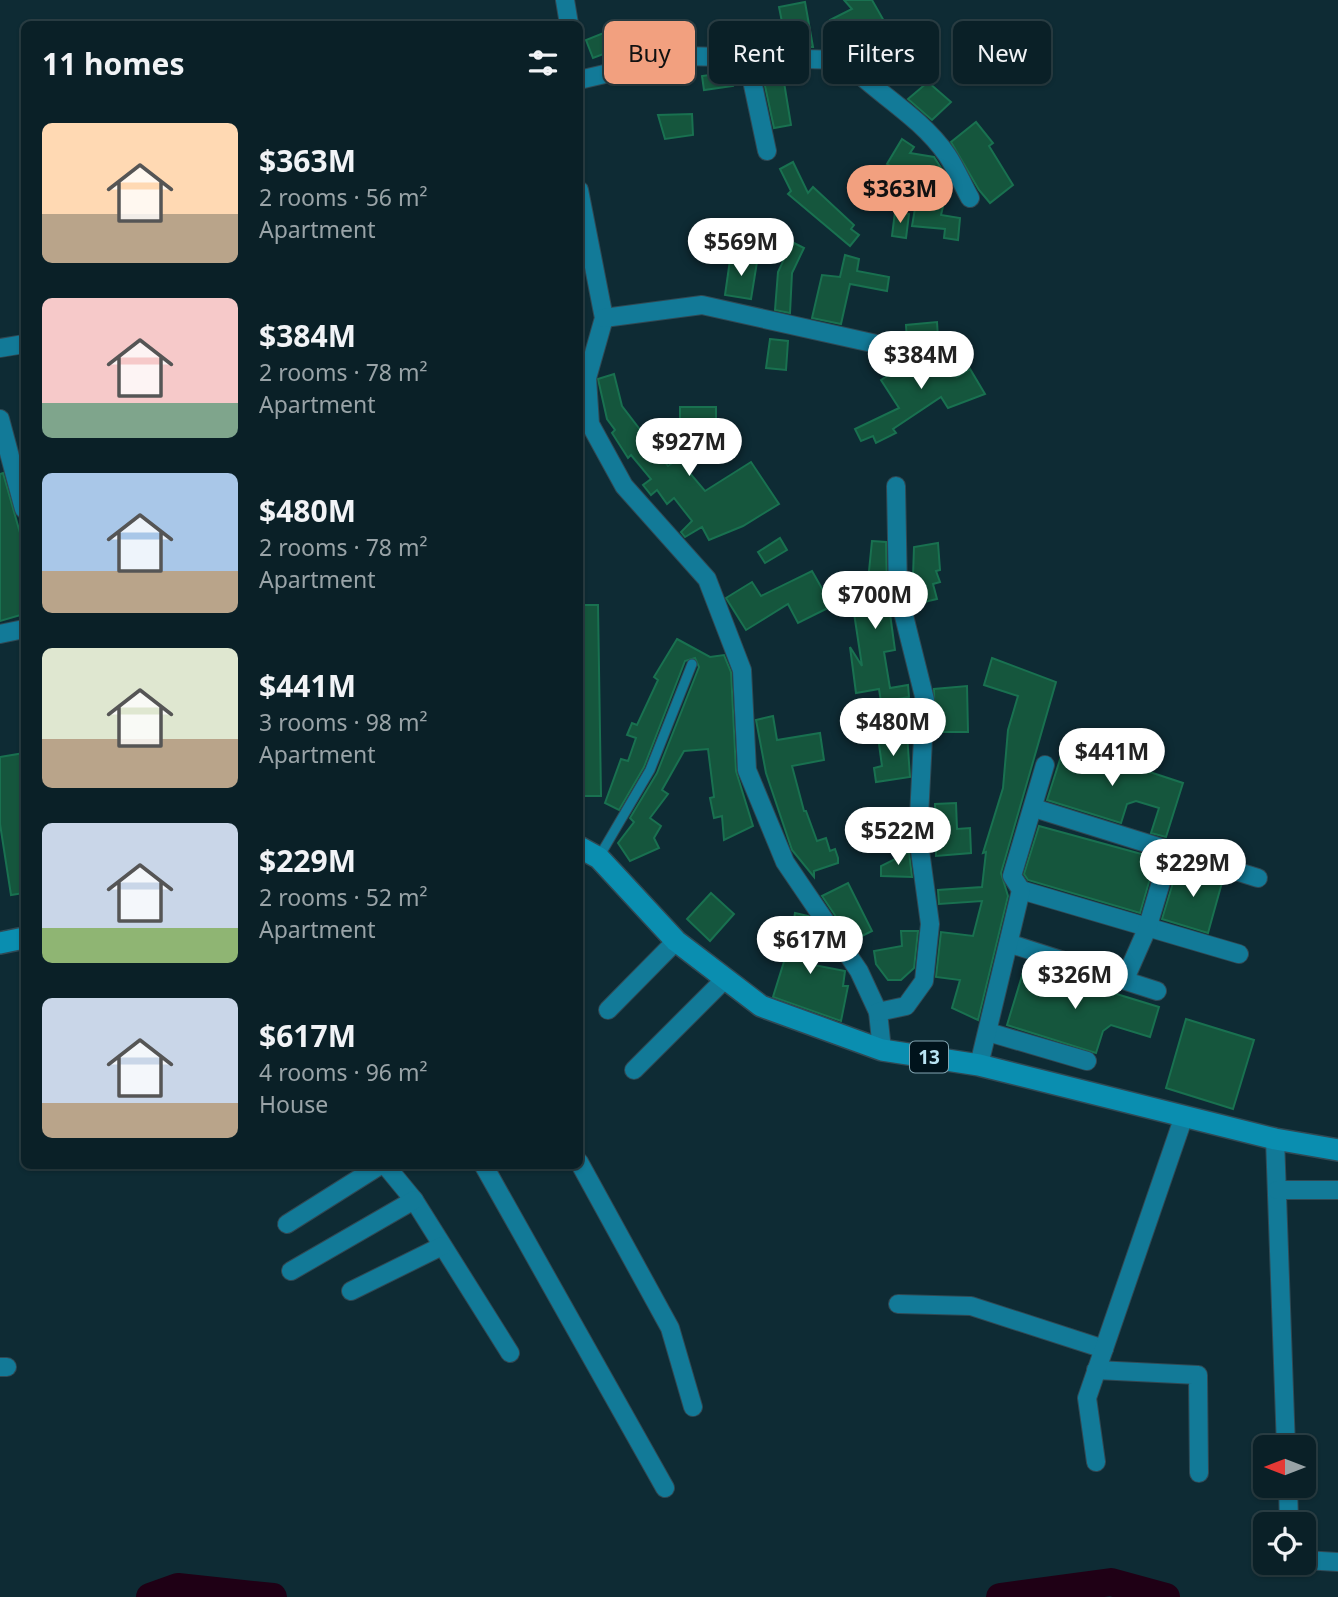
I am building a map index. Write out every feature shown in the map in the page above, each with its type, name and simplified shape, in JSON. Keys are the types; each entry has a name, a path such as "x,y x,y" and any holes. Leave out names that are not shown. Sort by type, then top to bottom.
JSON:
{"main road":[{"name":"13","path":"583,849 599,858 676,941 761,1006 882,1050 979,1065 1275,1139 1338,1150"},
{"path":"0,943 21,939"}],"street":[{"path":"565,0 568,21"},
{"path":"583,79 682,56 709,56"},
{"path":"809,59 844,60 867,83 888,96 947,154 970,198"},
{"path":"753,84 767,150"},
{"path":"583,210 604,318 587,378 590,424 624,486 707,579 742,670 747,770 785,862 859,971 878,1012 882,1050"},
{"path":"604,318 702,305 890,346"},
{"path":"0,348 21,344"},
{"path":"0,419 21,498"},
{"path":"878,1012 905,1006 924,981 930,924 918,836 925,700 898,592 896,486"},
{"path":"0,634 21,630"},
{"path":"1045,765 1012,876 1021,890 1239,954"},
{"path":"1034,808 1258,878"},
{"path":"1125,979 1147,929 1170,852"},
{"path":"979,1065 1011,944 1021,890"},
{"path":"608,1010 676,941"},
{"path":"1011,944 1157,991"},
{"path":"634,1070 725,979"},
{"path":"988,1032 1087,1061"},
{"path":"1096,1462 1087,1398 1184,1116"},
{"path":"1275,1139 1286,1435"},
{"path":"287,1224 374,1169"},
{"path":"389,1169 415,1200 510,1353"},
{"path":"486,1169 665,1488"},
{"path":"583,1169 670,1328 693,1407"},
{"path":"1277,1190 1338,1191"},
{"path":"291,1271 415,1200"},
{"path":"351,1291 442,1246"},
{"path":"898,1304 971,1306 1104,1349"},
{"path":"1096,1370 1198,1375 1199,1473"},
{"path":"1316,1561 1338,1562"}],"lane":[{"path":"599,858 650,770 692,664"}],"building":[{"path":"844,0 872,0 884,21 831,21 852,9"},
{"path":"805,2 808,21 782,21 779,7"},
{"path":"809,24 813,47 809,47"},
{"path":"604,33 604,54 593,58 586,40"},
{"path":"709,75 709,84 733,86 704,90 702,76"},
{"path":"765,84 784,84 791,125 774,128"},
{"path":"926,84 930,84 951,102 932,120 908,99"},
{"path":"692,114 693,135 665,139 658,115"},
{"path":"976,122 993,143 989,146 1013,185 990,203 979,190 951,142"},
{"path":"902,139 914,147 910,153 934,157 949,181 941,215 960,218 958,240 944,238 945,229 912,226 920,179 909,177 887,164"},
{"path":"793,162 808,193 813,187 854,225 851,229 859,235 850,246 788,194 791,191 780,169"},
{"path":"895,212 909,214 906,238 892,236"},
{"path":"792,242 804,248 792,273 790,313 775,310 778,272"},
{"path":"845,255 859,259 857,271 889,277 887,291 850,284 841,324 812,318 822,275 840,277"},
{"path":"730,260 757,262 751,299 725,295"},
{"path":"937,322 938,338 907,342 906,325"},
{"path":"770,339 788,341 786,370 766,368"},
{"path":"939,341 940,351 957,377 970,369 985,394 948,408 941,397 893,429 896,433 876,443 873,436 861,441 855,429 899,408 881,380"},
{"path":"614,374 622,406 668,466 678,459 705,491 751,462 779,504 743,526 709,540 702,527 685,537 681,532 692,521 674,498 667,504 657,490 651,495 643,485 651,479 631,455 628,458 612,433 615,430 607,419 598,379"},
{"path":"680,407 716,407 716,419 680,419"},
{"path":"3,473 21,536 21,615 0,621 0,474"},
{"path":"780,538 787,550 765,563 758,552"},
{"path":"872,541 886,542 887,592 895,650 884,652 890,688 908,685 909,697 881,702 879,689 856,693 850,647 862,666 851,593 867,591"},
{"path":"938,543 940,570 936,571 940,582 933,584 937,599 920,603 913,577 914,547"},
{"path":"812,571 832,606 798,623 788,604 746,630 726,598 752,582 761,596"},
{"path":"583,605 598,605 601,796 583,796"},
{"path":"677,639 710,657 724,655 731,672 736,771 753,826 724,840 722,816 714,818 710,798 714,797 708,749 684,751 662,790 668,794 650,818 661,826 654,838 659,848 630,861 618,843 634,822 630,818 657,773 699,667 695,658 685,661 644,767 619,810 605,803 621,759 628,761 636,738 627,735 632,723 637,725 658,680 654,677"},
{"path":"992,658 1056,682 1001,873 1008,896 978,1020 952,1008 960,980 936,977 941,932 973,936 982,901 939,904 938,890 982,887 986,852 983,853 1003,788 1008,730 1018,696 984,685"},
{"path":"967,686 968,732 935,732 934,689"},
{"path":"773,716 777,740 820,733 824,760 792,766 804,811 817,841 826,838 830,851 835,849 838,858 838,863 814,871 814,877 792,850 766,773 756,720"},
{"path":"907,733 910,777 876,782 874,768 882,766 878,737"},
{"path":"1065,744 1183,783 1166,837 1151,833 1159,808 1136,801 1127,804 1121,823 1047,800"},
{"path":"21,754 21,893 11,895 0,824 0,757"},
{"path":"956,803 957,829 970,828 971,853 936,856 935,804"},
{"path":"907,821 907,840 884,848 883,822"},
{"path":"1039,826 1156,858 1140,913 1028,880 1024,874"},
{"path":"909,852 912,877 881,876 881,866"},
{"path":"1178,866 1223,879 1208,933 1162,919"},
{"path":"848,883 872,931 856,939 852,933 851,939 822,896"},
{"path":"711,893 734,914 710,941 687,919"},
{"path":"795,913 808,916 806,932 817,933 815,947 832,952 809,964 845,971 843,986 848,986 841,1021 773,997 791,939"},
{"path":"901,931 918,931 914,968 901,980 888,980 876,964 874,951 902,946"},
{"path":"1025,966 1159,1007 1150,1037 1111,1025 1103,1031 1096,1053 1007,1025"},
{"path":"1186,1019 1254,1040 1233,1109 1166,1088"}],"waterway":[{"path":"1000,1597 1111,1582 1166,1597"},
{"path":"150,1597 178,1587 273,1597"}]}
